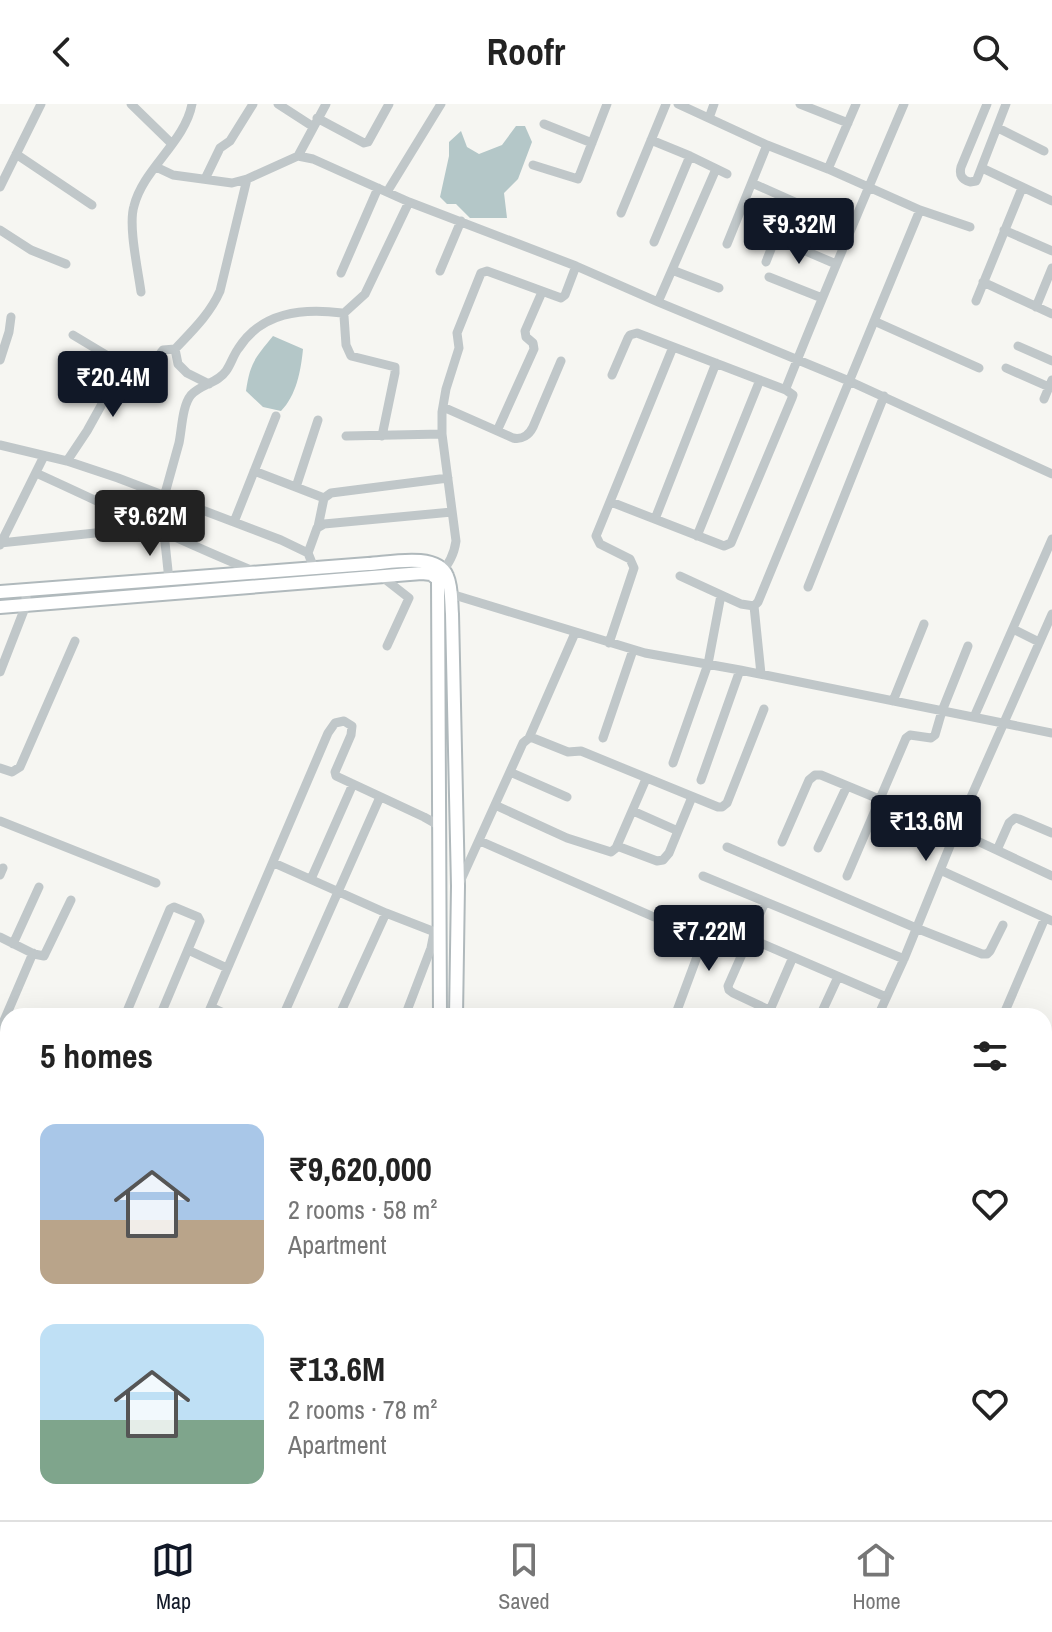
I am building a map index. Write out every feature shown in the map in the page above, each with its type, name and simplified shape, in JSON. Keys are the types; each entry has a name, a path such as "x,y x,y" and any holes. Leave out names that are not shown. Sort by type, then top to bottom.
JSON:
{"main road":[{"path":"0,607 243,581 259,573 425,561 435,563 441,575 440,912 437,934 440,1008"},
{"path":"0,592 169,580 243,581 446,574 451,594 458,886 456,1008"},
{"path":"440,912 458,912"}],"street":[{"path":"0,187 4,171 41,104"},
{"path":"131,104 172,144"},
{"path":"141,292 132,225 134,202 187,120 192,104"},
{"path":"205,179 220,148 230,141 253,104"},
{"path":"278,104 366,143 389,104"},
{"path":"298,156 326,104"},
{"path":"341,273 383,190 441,104"},
{"path":"621,213 666,104"},
{"path":"678,104 920,210 970,227"},
{"path":"709,118 714,104"},
{"path":"828,169 856,104"},
{"path":"786,390 904,104"},
{"path":"987,104 960,173 965,181 976,181 1006,104"},
{"path":"533,165 578,179 604,105"},
{"path":"804,105 848,123"},
{"path":"544,124 592,143"},
{"path":"998,128 1044,151"},
{"path":"651,140 727,174"},
{"path":"727,244 767,145"},
{"path":"16,154 92,205"},
{"path":"156,167 173,175 232,183 298,156 313,159 409,202 576,266 798,359 1052,474"},
{"path":"654,242 690,156"},
{"path":"982,168 1052,201"},
{"path":"658,302 716,169"},
{"path":"73,335 134,373 146,372 163,350 175,349 206,316 220,291 247,179"},
{"path":"752,183 851,227"},
{"path":"976,301 1022,188"},
{"path":"766,262 790,200"},
{"path":"164,497 190,396 226,372 238,347 265,321 288,313 343,314 365,294 409,202"},
{"path":"761,674 754,606 920,210"},
{"path":"440,271 461,221"},
{"path":"0,230 31,250 66,264"},
{"path":"1004,230 1052,251"},
{"path":"775,238 836,264"},
{"path":"441,575 454,553 456,541 442,434 443,407 459,348 457,333 481,273 487,271 559,298 563,297 576,266"},
{"path":"1036,307 1052,268"},
{"path":"672,270 719,288"},
{"path":"769,277 822,298"},
{"path":"983,282 1052,314"},
{"path":"497,431 534,349 525,331 542,292"},
{"path":"343,314 346,345 351,356 393,365 396,369 382,436"},
{"path":"0,360 11,317"},
{"path":"874,321 979,368"},
{"path":"611,502 728,546 734,539 792,398 786,390 634,333 628,338 612,375"},
{"path":"1018,346 1052,361"},
{"path":"609,643 634,568 630,559 600,544 596,532 673,347"},
{"path":"175,349 178,364 187,373 209,384"},
{"path":"443,407 517,439 527,436 561,361"},
{"path":"655,519 716,363"},
{"path":"67,461 122,368"},
{"path":"1006,368 1051,384 1044,399"},
{"path":"697,536 760,380"},
{"path":"808,587 884,396"},
{"path":"234,522 276,416"},
{"path":"296,487 318,420"},
{"path":"346,436 442,434"},
{"path":"0,445 67,461 118,478 281,540 308,553 314,568"},
{"path":"0,544 44,456"},
{"path":"254,471 324,498"},
{"path":"36,473 259,573"},
{"path":"308,553 324,498 331,493 448,478"},
{"path":"318,527 452,512"},
{"path":"0,544 152,527"},
{"path":"164,533 169,580"},
{"path":"974,717 1052,539"},
{"path":"381,576 409,598 387,646"},
{"path":"680,576 741,604 754,606"},
{"path":"0,672 26,605 26,590"},
{"path":"451,594 633,650 1052,733"},
{"path":"673,763 708,664 721,595"},
{"path":"881,1008 1052,614"},
{"path":"893,701 924,624"},
{"path":"1013,629 1039,642"},
{"path":"458,886 575,633"},
{"path":"0,768 12,772 20,767 75,641"},
{"path":"847,876 906,738 910,735 934,737 968,646"},
{"path":"603,738 633,650"},
{"path":"701,780 740,670"},
{"path":"529,738 568,752 581,751 718,807 725,805 764,709"},
{"path":"211,1008 332,726 340,721 351,723 352,730 335,774 440,826"},
{"path":"510,772 567,797"},
{"path":"782,842 811,777 821,775 956,831 1052,876"},
{"path":"495,805 567,838 611,852 617,846 646,779"},
{"path":"311,879 353,784"},
{"path":"818,848 847,786"},
{"path":"286,1008 380,797"},
{"path":"617,846 657,861 663,860 692,797"},
{"path":"633,811 678,831"},
{"path":"997,850 1009,823 1015,818 1052,833"},
{"path":"0,821 156,883"},
{"path":"480,841 654,917"},
{"path":"727,847 982,954 987,954 993,947 1003,925"},
{"path":"274,863 437,934 408,1008"},
{"path":"940,870 1049,920 1007,1008"},
{"path":"703,876 904,959"},
{"path":"13,944 39,887"},
{"path":"0,937 40,956 46,954 71,900"},
{"path":"765,902 729,983 729,990 766,1008"},
{"path":"128,1008 172,908 199,919 199,924 163,1008"},
{"path":"343,1008 386,913"},
{"path":"678,1008 711,919"},
{"path":"749,938 886,997"},
{"path":"188,950 227,968"},
{"path":"9,1008 33,953"},
{"path":"771,1008 793,957"},
{"path":"824,1008 838,977"}],"shaded area":[{"path":"516,126 525,126 532,142 518,179 504,193 507,218 470,218 456,204 447,204 440,197 449,142 461,131 467,147 479,154 502,145"},
{"path":"273,336 303,349 297,383 281,411 263,407 246,391 254,361"}]}
